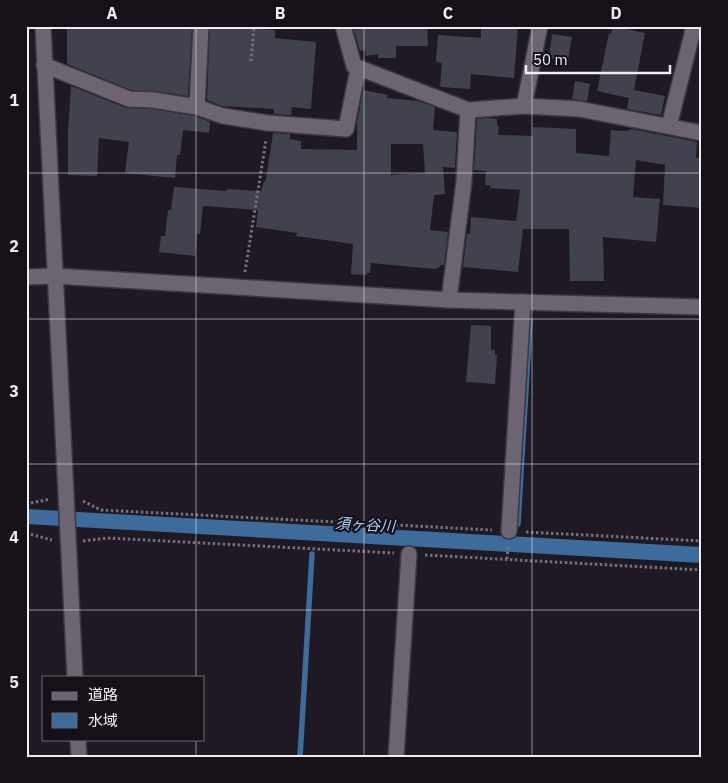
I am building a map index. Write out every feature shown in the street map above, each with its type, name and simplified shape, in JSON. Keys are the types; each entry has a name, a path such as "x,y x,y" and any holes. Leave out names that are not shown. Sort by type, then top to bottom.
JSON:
{"street":[{"path":"42,26 75,676"},
{"path":"196,107 201,26"},
{"path":"343,26 354,66 358,69 468,110 524,106 579,109 702,133"},
{"path":"524,106 540,26"},
{"path":"668,126 694,26"},
{"path":"44,65 128,99 153,100 196,107 223,116 268,123 346,129 358,69"},
{"path":"449,300 464,182 468,110"},
{"path":"26,277 55,276 449,300 702,307"},
{"path":"509,531 523,302"},
{"path":"396,757 409,554"},
{"path":"78,740 79,757"}],"path":[{"path":"252,61 254,27"},
{"path":"243,287 268,123"},
{"path":"26,504 45,499 66,502 81,499 102,510 702,541"},
{"path":"26,533 68,540 107,538 508,558 702,570"}],"water":[{"path":"26,509 702,547 702,563 26,524"}],"building":[{"path":"67,26 192,26 188,96 131,90 67,64"},
{"path":"210,26 260,26 260,29 275,30 275,38 316,42 311,109 292,107 291,115 274,114 274,109 222,106 207,100"},
{"path":"353,26 427,26 428,46 396,46 396,58 378,58 378,54 366,56 365,50 360,51"},
{"path":"497,26 518,26 514,78 471,74 470,89 440,87 442,63 436,62 438,35 481,38 481,27 497,28"},
{"path":"613,26 645,33 634,90 665,96 661,115 627,109 629,98 597,91 609,33 611,34"},
{"path":"552,34 572,37 568,61 549,58"},
{"path":"575,81 590,84 587,101 572,99"},
{"path":"71,86 126,108 152,109 195,116 210,122 209,133 183,130 180,155 177,155 175,178 125,173 129,142 99,138 97,176 68,175"},
{"path":"363,90 388,95 387,98 418,101 435,107 433,130 457,132 455,168 443,167 445,194 434,195 430,230 448,232 444,265 434,269 371,263 370,273 367,273 367,275 351,274 353,244 296,236 297,233 256,227 258,210 203,206 200,234 197,234 195,256 159,252 161,236 165,236 168,210 171,210 174,187 227,191 227,189 261,191 266,179 273,133 290,134 290,139 301,141 301,149 357,150 357,123","holes":["391,144 423,144 425,173 391,175"]},
{"path":"477,119 497,119 497,126 499,126 498,135 533,136 533,127 576,129 576,153 609,156 611,130 622,131 631,129 697,142 696,158 702,158 702,208 663,205 665,165 636,160 633,197 660,199 656,242 603,237 604,281 570,281 569,229 523,229 518,272 463,267 467,234 470,234 471,217 516,221 520,190 490,188 490,185 485,185 486,171 474,170"},
{"path":"471,325 491,326 491,350 495,350 495,355 497,355 495,384 466,382"}],"waterway":[{"path":"518,524 530,321"},
{"path":"300,757 312,554"}],"water label":[{"name":"須ヶ谷川","path":"365,525"}]}
